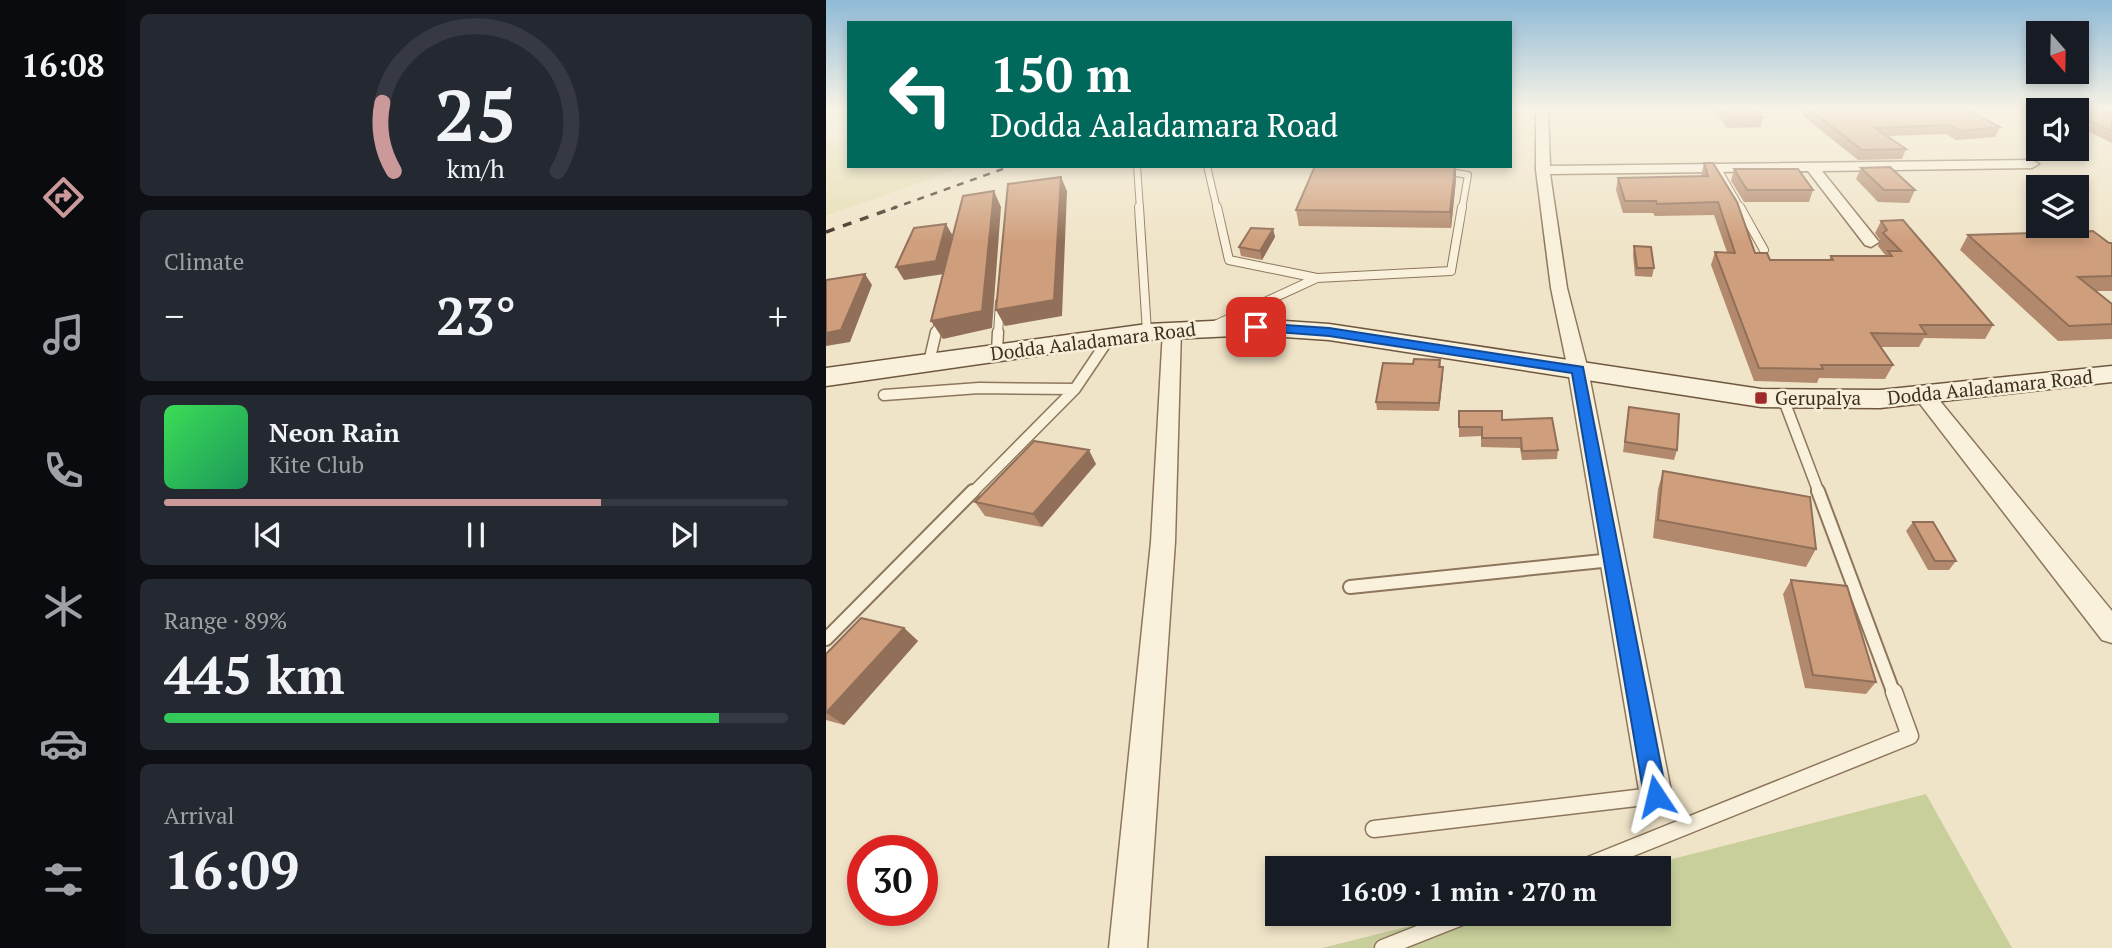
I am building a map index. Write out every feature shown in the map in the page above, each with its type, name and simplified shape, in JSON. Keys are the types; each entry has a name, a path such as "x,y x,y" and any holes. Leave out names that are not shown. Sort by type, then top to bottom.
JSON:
{"main road":[{"name":"Dodda Aaladamara Road","path":"826,377 1159,331 1256,327 1329,332 1761,398 1880,400 2112,374"}],"street":[{"path":"1543,153 1559,288 1578,370 1656,796"},
{"path":"1543,170 2032,164"},
{"path":"1813,168 1871,242"},
{"path":"1128,948 1163,542 1159,331"},
{"path":"1924,395 2112,631"}],"lane":[{"path":"1138,168 1159,331"},
{"path":"1207,168 1229,260 1317,278 1441,274 1453,270 1468,176 1462,172 1435,170"},
{"path":"1718,169 1764,250"},
{"path":"1208,328 1317,278"},
{"path":"997,352 1001,298"},
{"path":"929,362 942,308"},
{"path":"826,639 1075,389 1110,337"},
{"path":"884,395 976,386 1023,385 1075,389"},
{"path":"1613,856 1910,736 1783,398"},
{"path":"1350,587 1613,559"},
{"path":"1374,829 1656,796"},
{"path":"1383,948 1439,926"}],"shaded area":[{"path":"826,153 847,153 847,168 961,168 826,216"}],"green space":[{"path":"1926,794 2012,948 1322,948 1410,926 1671,926 1671,859"}],"building":[{"path":"1704,163 1713,163 1737,202 1755,253 1767,253 1770,260 1892,256 1888,251 1901,251 1883,233 1887,230 1881,221 1903,220 1993,325 1920,325 1926,334 1871,333 1893,365 1821,365 1823,369 1759,368 1715,252 1735,253 1718,202 1657,204 1656,201 1625,201 1618,178 1708,176"},
{"path":"1890,167 1915,190 1884,190 1861,168"},
{"path":"1314,168 1455,168 1450,212 1296,210"},
{"path":"1734,169 1798,169 1813,190 1747,190"},
{"path":"1061,177 1054,300 996,310 1008,184"},
{"path":"994,191 982,311 931,321 963,196"},
{"path":"946,224 936,261 896,267 914,228"},
{"path":"1251,228 1273,229 1260,251 1239,247"},
{"path":"2089,231 2112,243 2112,276 2078,277 2112,304 2112,324 2069,326 1968,235 2026,233 2026,238 2089,238"},
{"path":"1634,246 1651,247 1654,268 1637,268"},
{"path":"865,274 841,330 826,333 826,280"},
{"path":"1414,359 1440,360 1439,367 1443,367 1439,403 1376,402 1383,363 1413,364"},
{"path":"1629,407 1679,414 1677,450 1625,442"},
{"path":"1459,411 1502,411 1502,420 1552,418 1558,450 1522,451 1521,438 1482,438 1482,427 1459,427"},
{"path":"1034,441 1089,450 1033,514 975,502"},
{"path":"1663,471 1810,497 1816,549 1658,520"},
{"path":"1913,522 1933,522 1956,561 1935,561"},
{"path":"1791,580 1847,586 1876,682 1813,675"},
{"path":"861,618 904,628 826,713 826,654"}],"railway":[{"path":"891,209 1005,168"},
{"path":"826,232 896,207"}],"place":[{"name":"Gerupalya","path":"1761,398"}],"route":[{"path":"1256,327 1329,332 1578,370 1656,796"}]}
